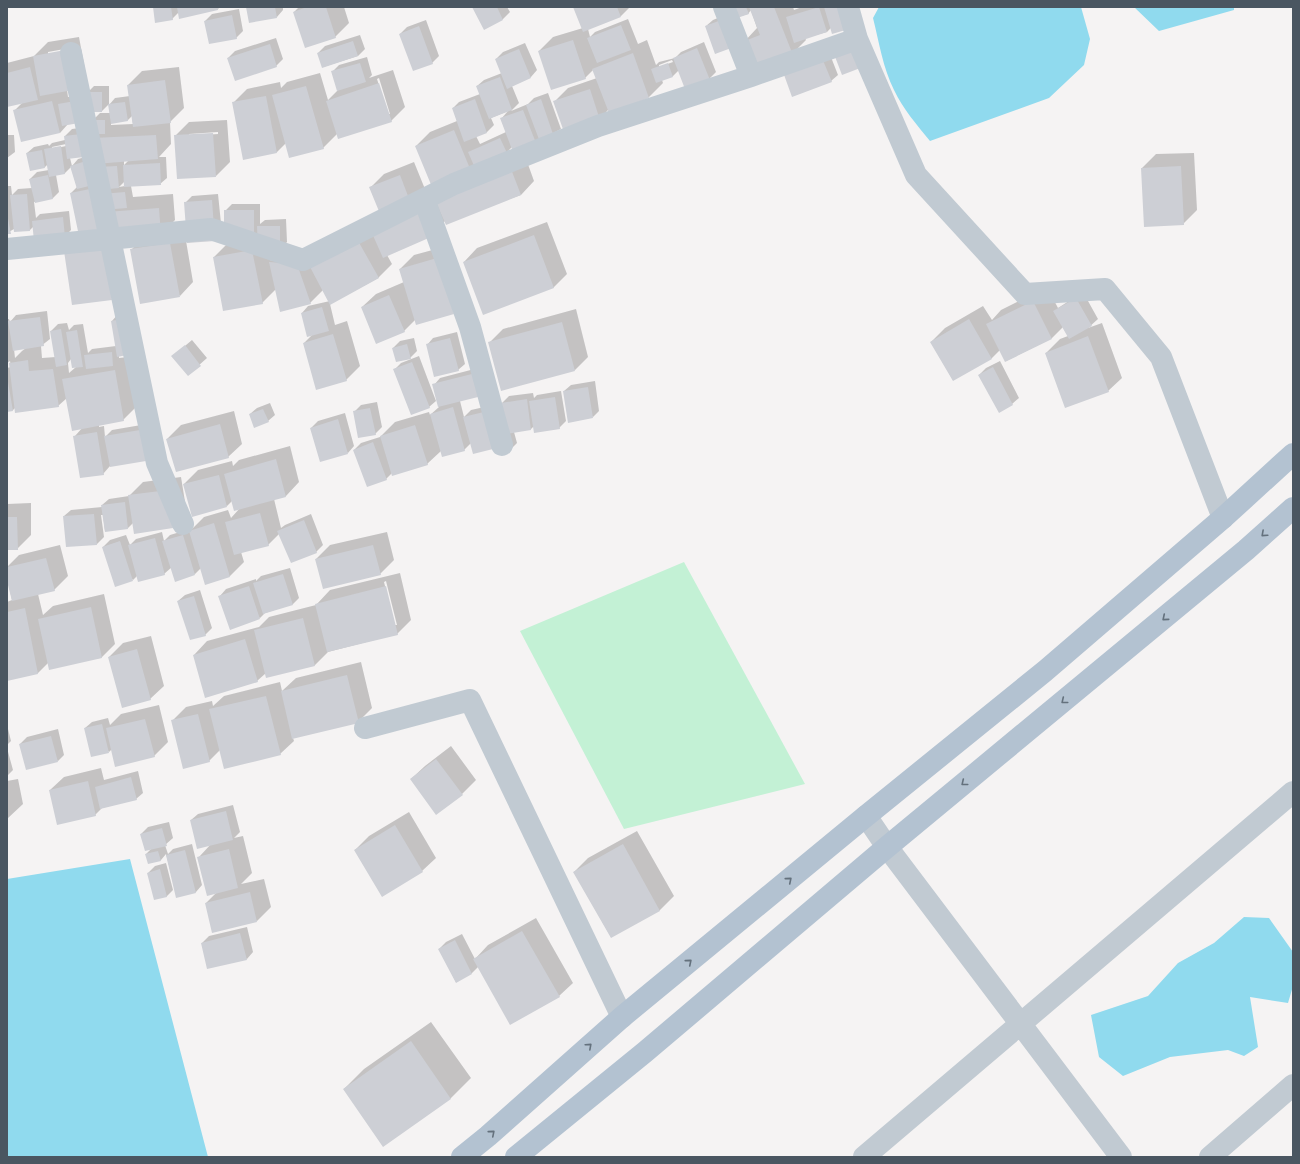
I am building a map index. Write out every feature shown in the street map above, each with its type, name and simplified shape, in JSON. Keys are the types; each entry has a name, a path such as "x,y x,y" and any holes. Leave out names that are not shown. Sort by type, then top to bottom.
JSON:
{"main road":[{"path":"462,1157 488,1136 622,1017 866,816 1046,671 1223,518 1293,454"},
{"path":"516,1157 646,1052 887,847 1246,550 1293,508"}],"street":[{"path":"724,7 751,76"},
{"path":"848,7 857,38 916,175 1025,294 1105,289 1161,357 1223,518"},
{"path":"7,249 211,229 303,260 454,184 598,126 751,76 857,38"},
{"path":"71,53 157,463 183,524"},
{"path":"424,199 470,327 502,445"},
{"path":"365,728 470,700 622,1017"},
{"path":"864,1157 1293,792"},
{"path":"866,816 887,847 1121,1157"},
{"path":"1210,1157 1293,1085"}],"green space":[{"path":"684,562 805,784 624,829 520,631"}],"water":[{"path":"879,7 1081,7 1090,39 1084,65 1049,98 930,141 906,110 890,82 873,18"},
{"path":"1134,7 1234,7 1234,10 1159,31"},
{"path":"130,859 208,1157 7,1157 7,879"},
{"path":"1244,917 1269,918 1293,952 1293,986 1288,1003 1250,997 1258,1047 1244,1056 1228,1050 1170,1057 1123,1076 1099,1057 1091,1015 1148,996 1178,963 1214,943"}],"building":[{"path":"153,7 171,7 173,20 155,23"},
{"path":"177,7 218,7 218,10 179,19"},
{"path":"246,7 275,7 277,18 249,23"},
{"path":"307,7 326,7 336,38 305,48 293,12"},
{"path":"472,7 497,7 503,20 484,30"},
{"path":"573,7 617,7 621,17 583,32"},
{"path":"729,7 746,7 749,14 734,19"},
{"path":"749,7 774,7 793,55 754,70 742,42 760,35"},
{"path":"819,7 827,32 794,43 786,17"},
{"path":"824,7 843,7 849,29 832,34"},
{"path":"232,15 237,39 209,44 204,21"},
{"path":"724,19 734,47 715,54 705,26"},
{"path":"621,25 631,50 597,63 587,38"},
{"path":"419,26 433,64 413,71 399,34"},
{"path":"573,40 586,79 551,90 538,51"},
{"path":"353,41 358,56 322,68 317,53"},
{"path":"270,44 277,67 235,81 227,58"},
{"path":"855,46 863,67 842,75 834,54"},
{"path":"697,48 710,80 685,89 673,58"},
{"path":"519,49 531,78 507,89 495,59"},
{"path":"65,50 73,90 40,96 33,56"},
{"path":"633,53 649,98 609,113 592,69"},
{"path":"822,58 832,82 792,97 783,72"},
{"path":"360,63 366,82 337,91 331,71"},
{"path":"668,63 673,77 656,83 651,69"},
{"path":"30,67 38,100 7,107 7,73"},
{"path":"500,77 512,110 489,119 476,86"},
{"path":"165,80 171,123 133,127 127,85"},
{"path":"379,83 392,122 338,139 326,101"},
{"path":"306,86 324,149 289,158 272,95"},
{"path":"590,89 600,120 564,132 553,101"},
{"path":"86,92 102,92 102,112 86,112"},
{"path":"266,96 277,153 243,160 232,102"},
{"path":"475,99 487,133 464,142 452,108"},
{"path":"541,99 554,137 540,142 526,105"},
{"path":"52,101 60,133 21,142 13,110"},
{"path":"75,101 79,123 62,126 58,104"},
{"path":"125,102 128,121 111,124 108,104"},
{"path":"523,110 536,143 513,152 500,118"},
{"path":"92,120 105,120 105,134 92,134"},
{"path":"454,130 471,171 432,187 415,146"},
{"path":"213,133 216,177 177,179 174,135"},
{"path":"81,134 84,157 67,159 64,136"},
{"path":"156,135 158,159 95,164 93,138"},
{"path":"500,138 507,153 475,168 468,152"},
{"path":"61,146 65,174 49,177 44,149"},
{"path":"42,150 45,168 30,171 26,153"},
{"path":"86,161 93,185 77,189 70,166"},
{"path":"160,163 161,185 124,187 123,165"},
{"path":"117,166 119,188 99,190 97,167"},
{"path":"1181,166 1184,225 1144,227 1141,168"},
{"path":"511,169 521,195 446,225 435,200"},
{"path":"48,175 53,199 35,203 29,179"},
{"path":"400,175 413,209 383,221 369,187"},
{"path":"95,188 104,230 79,236 70,193"},
{"path":"125,192 127,208 103,210 101,194"},
{"path":"27,194 30,231 14,232 10,195"},
{"path":"212,200 215,241 187,243 184,202"},
{"path":"159,208 161,235 109,240 106,212"},
{"path":"224,210 254,210 254,245 224,245"},
{"path":"419,211 431,237 383,258 371,231"},
{"path":"7,213 11,234 7,234"},
{"path":"63,217 65,237 34,241 32,221"},
{"path":"257,226 280,226 280,250 258,250"},
{"path":"534,235 554,288 483,315 463,262"},
{"path":"357,239 379,278 330,305 309,265"},
{"path":"170,243 180,297 140,304 130,249"},
{"path":"104,245 112,300 72,305 64,251"},
{"path":"252,250 263,304 223,311 213,257"},
{"path":"437,258 454,314 416,325 399,269"},
{"path":"269,262 297,264 311,304 280,312"},
{"path":"389,295 405,332 376,344 361,307"},
{"path":"1076,298 1092,326 1069,339 1053,311"},
{"path":"1033,301 1052,339 1005,362 986,324"},
{"path":"322,307 329,331 307,337 301,313"},
{"path":"40,317 44,346 13,351 8,321"},
{"path":"121,319 127,355 117,357 111,321"},
{"path":"969,319 992,359 953,381 930,342"},
{"path":"562,322 575,371 501,391 488,342"},
{"path":"61,329 67,365 56,367 50,331"},
{"path":"77,330 83,367 72,368 66,332"},
{"path":"333,334 347,381 316,390 303,343"},
{"path":"1088,336 1109,392 1065,408 1045,353"},
{"path":"450,338 459,371 434,377 426,344"},
{"path":"407,344 411,359 396,362 392,348"},
{"path":"185,345 201,366 188,376 171,356"},
{"path":"112,352 113,366 86,369 84,355"},
{"path":"28,360 29,371 53,369 59,407 15,413 9,363"},
{"path":"412,362 430,408 411,415 393,369"},
{"path":"993,367 1013,405 999,413 978,375"},
{"path":"115,370 124,421 72,431 62,379"},
{"path":"476,373 482,396 438,407 432,384"},
{"path":"8,382 13,411 7,412 7,383"},
{"path":"588,387 593,418 568,423 563,391"},
{"path":"555,397 560,429 534,433 529,401"},
{"path":"527,399 531,430 506,434 501,403"},
{"path":"453,407 465,451 442,457 430,414"},
{"path":"370,408 376,435 358,438 353,411"},
{"path":"263,409 269,422 254,428 249,414"},
{"path":"488,411 497,448 473,454 463,417"},
{"path":"338,419 348,454 320,462 310,428"},
{"path":"220,424 229,458 176,472 166,439"},
{"path":"415,425 428,465 392,476 380,436"},
{"path":"140,430 146,461 110,467 104,436"},
{"path":"97,432 104,475 80,478 73,436"},
{"path":"373,442 387,480 367,487 353,450"},
{"path":"276,459 286,497 234,511 224,474"},
{"path":"219,475 227,507 192,517 183,484"},
{"path":"168,490 173,528 134,534 128,495"},
{"path":"125,502 128,529 105,532 101,505"},
{"path":"260,513 269,546 234,555 225,522"},
{"path":"94,514 97,545 66,547 63,516"},
{"path":"7,517 17,517 18,550 7,550"},
{"path":"304,520 317,553 291,563 277,531"},
{"path":"214,523 230,577 205,585 189,531"},
{"path":"183,535 195,575 175,582 162,541"},
{"path":"155,538 165,575 138,582 128,545"},
{"path":"120,541 133,581 115,587 102,547"},
{"path":"373,545 381,575 323,589 315,559"},
{"path":"46,558 55,591 12,601 7,581 7,567"},
{"path":"283,574 293,605 263,614 253,583"},
{"path":"249,586 260,619 230,630 218,596"},
{"path":"386,586 398,635 327,652 315,604"},
{"path":"194,596 206,636 190,640 177,601"},
{"path":"91,607 102,658 49,670 38,619"},
{"path":"25,608 38,674 7,681 7,612"},
{"path":"303,618 315,666 266,678 254,630"},
{"path":"245,639 258,682 205,698 193,655"},
{"path":"137,649 151,700 122,708 108,657"},
{"path":"347,675 359,723 292,739 281,691"},
{"path":"266,696 281,755 224,769 209,709"},
{"path":"198,714 210,762 183,769 171,720"},
{"path":"145,719 155,757 115,767 106,728"},
{"path":"102,724 109,753 91,757 84,728"},
{"path":"51,736 58,762 26,770 19,744"},
{"path":"436,759 463,795 436,815 410,779"},
{"path":"131,777 137,800 100,809 95,787"},
{"path":"88,781 96,816 57,825 49,790"},
{"path":"226,811 233,840 197,849 190,820"},
{"path":"395,825 423,872 382,897 354,850"},
{"path":"162,828 167,846 145,851 140,834"},
{"path":"623,844 660,911 611,938 573,872"},
{"path":"229,849 238,888 207,896 197,857"},
{"path":"185,850 196,893 176,898 166,855"},
{"path":"158,851 161,861 148,864 145,854"},
{"path":"160,869 167,897 154,900 147,873"},
{"path":"250,892 257,922 212,933 205,903"},
{"path":"522,931 560,997 510,1025 473,959"},
{"path":"240,933 247,960 207,969 201,943"},
{"path":"455,940 472,974 456,983 438,949"},
{"path":"411,1041 451,1099 383,1147 343,1089"}]}
